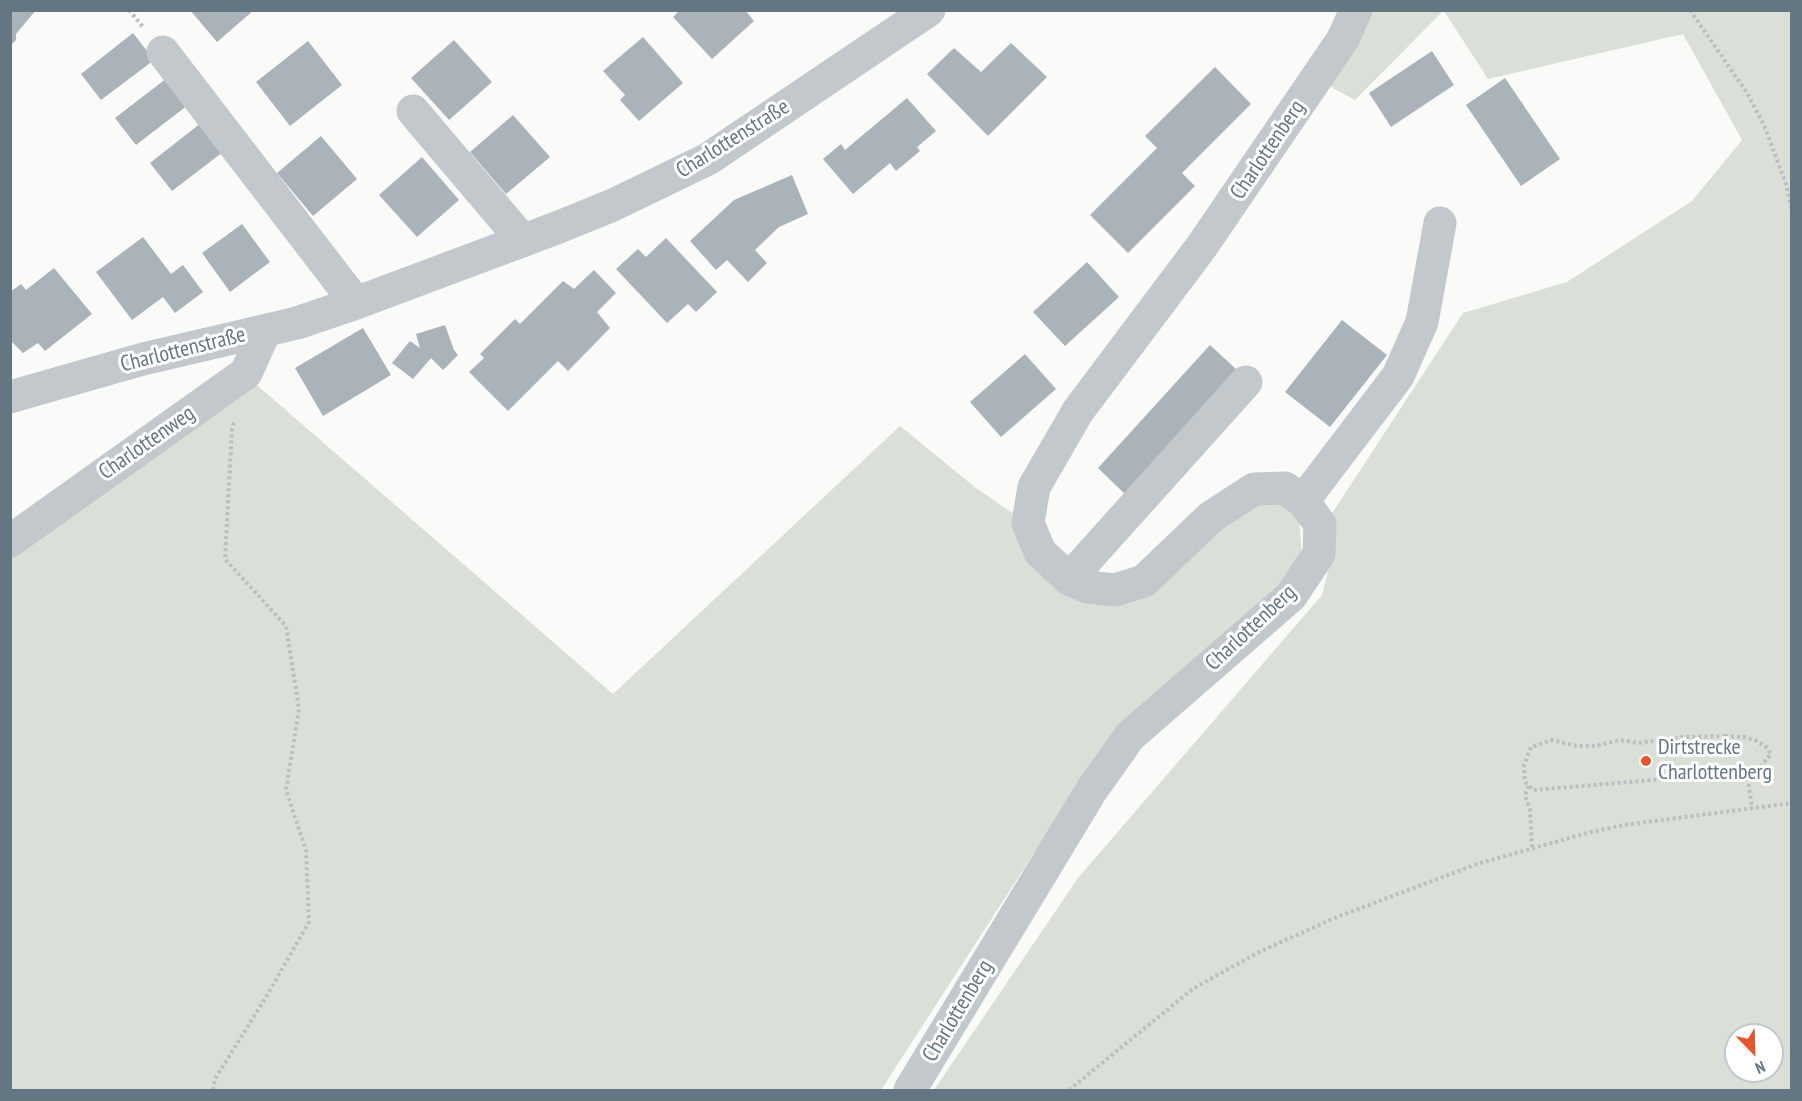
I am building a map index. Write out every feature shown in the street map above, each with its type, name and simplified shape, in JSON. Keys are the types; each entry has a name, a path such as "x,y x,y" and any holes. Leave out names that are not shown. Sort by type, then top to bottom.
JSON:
{"street":[{"name":"Charlottenstraße","path":"10,397 143,359 297,323 523,241 613,205 708,159 929,10"},
{"name":"Charlottenberg","path":"910,1090 1091,791 1130,735 1291,596 1319,554 1320,524 1303,501 1285,488 1254,489 1211,517 1144,581 1115,590 1087,587 1068,579 1040,552 1028,523 1034,487 1078,411 1202,246 1343,39 1356,10"},
{"path":"163,52 356,303"},
{"path":"413,111 523,241"},
{"path":"1303,501 1398,376 1422,322 1440,223"},
{"name":"Charlottenweg","path":"10,541 246,373 265,331"},
{"path":"1068,579 1246,382"}],"path":[{"path":"1690,10 1747,93 1764,124 1786,184 1791,211"},
{"path":"213,1090 215,1079 266,998 309,922 306,850 286,790 299,709 286,626 225,560 232,429 235,418"},
{"path":"1683,737 1744,737 1757,741 1771,754 1760,767 1747,772 1533,790 1526,782 1524,765 1531,747 1552,740 1577,746 1595,746 1620,740 1639,743 1683,737"},
{"path":"1747,772 1752,809"},
{"path":"1529,786 1525,795 1530,810 1532,847"},
{"path":"1069,1090 1194,988 1258,952 1432,879 1532,847 1623,825 1791,803"}],"shaded area":[{"path":"1371,11 1443,11 1355,100 1325,84"},
{"path":"1444,11 1791,11 1791,1090 934,1090 1078,878 1322,595 1331,559 1327,521 1463,313 1567,282 1692,201 1742,140 1683,34 1488,79"},
{"path":"250,379 613,694 900,426 976,488 1027,523 1111,594 1254,501 1290,504 1299,521 1303,565 1034,853 881,1090 11,1090 10,547"}],"building":[{"path":"10,10 36,10 16,34 16,40 10,46"},
{"path":"190,10 254,10 217,42"},
{"path":"680,10 745,10 754,21 712,59 673,17"},
{"path":"133,33 154,60 101,100 81,74"},
{"path":"643,37 683,83 639,121 620,100 625,95 603,71"},
{"path":"454,40 492,82 449,120 411,78"},
{"path":"308,41 342,85 290,126 256,82"},
{"path":"1011,43 1047,77 988,136 927,74 954,48 981,72"},
{"path":"1432,51 1454,85 1391,127 1369,93"},
{"path":"1215,67 1251,104 1182,173 1195,186 1128,253 1090,215 1157,148 1145,136"},
{"path":"167,78 188,105 136,145 115,118"},
{"path":"1505,78 1560,159 1521,186 1466,105"},
{"path":"907,98 936,131 917,147 920,151 896,171 890,163 853,194 823,159 841,144 845,150"},
{"path":"513,115 550,157 506,194 470,152"},
{"path":"201,123 223,152 172,191 150,163"},
{"path":"321,136 357,179 313,216 277,173"},
{"path":"422,157 459,200 417,237 379,195"},
{"path":"792,175 808,214 779,227 755,250 767,263 748,282 727,260 716,270 690,241 734,200"},
{"path":"242,224 270,262 230,292 202,253"},
{"path":"143,237 171,274 183,265 203,292 175,313 163,297 132,320 96,272"},
{"path":"666,238 717,292 696,312 688,304 667,323 616,269 638,249 646,257"},
{"path":"1087,262 1119,297 1065,346 1033,312"},
{"path":"54,268 92,314 45,351 38,343 23,353 12,342 10,343 10,292 21,284 26,290"},
{"path":"594,270 616,293 597,312 610,328 568,371 558,361 508,411 469,372 484,358 480,354 515,319 520,324 563,281 574,289"},
{"path":"1342,320 1387,355 1330,427 1285,392"},
{"path":"445,325 458,355 443,370 431,358 413,379 392,363 410,341 420,348 416,334"},
{"path":"363,328 391,375 323,416 295,368"},
{"path":"1210,345 1237,370 1125,494 1098,468"},
{"path":"1025,354 1056,389 1001,437 970,402"}],"place":[{"name":"Dirtstrecke Charlottenberg","path":"1646,761"}]}
